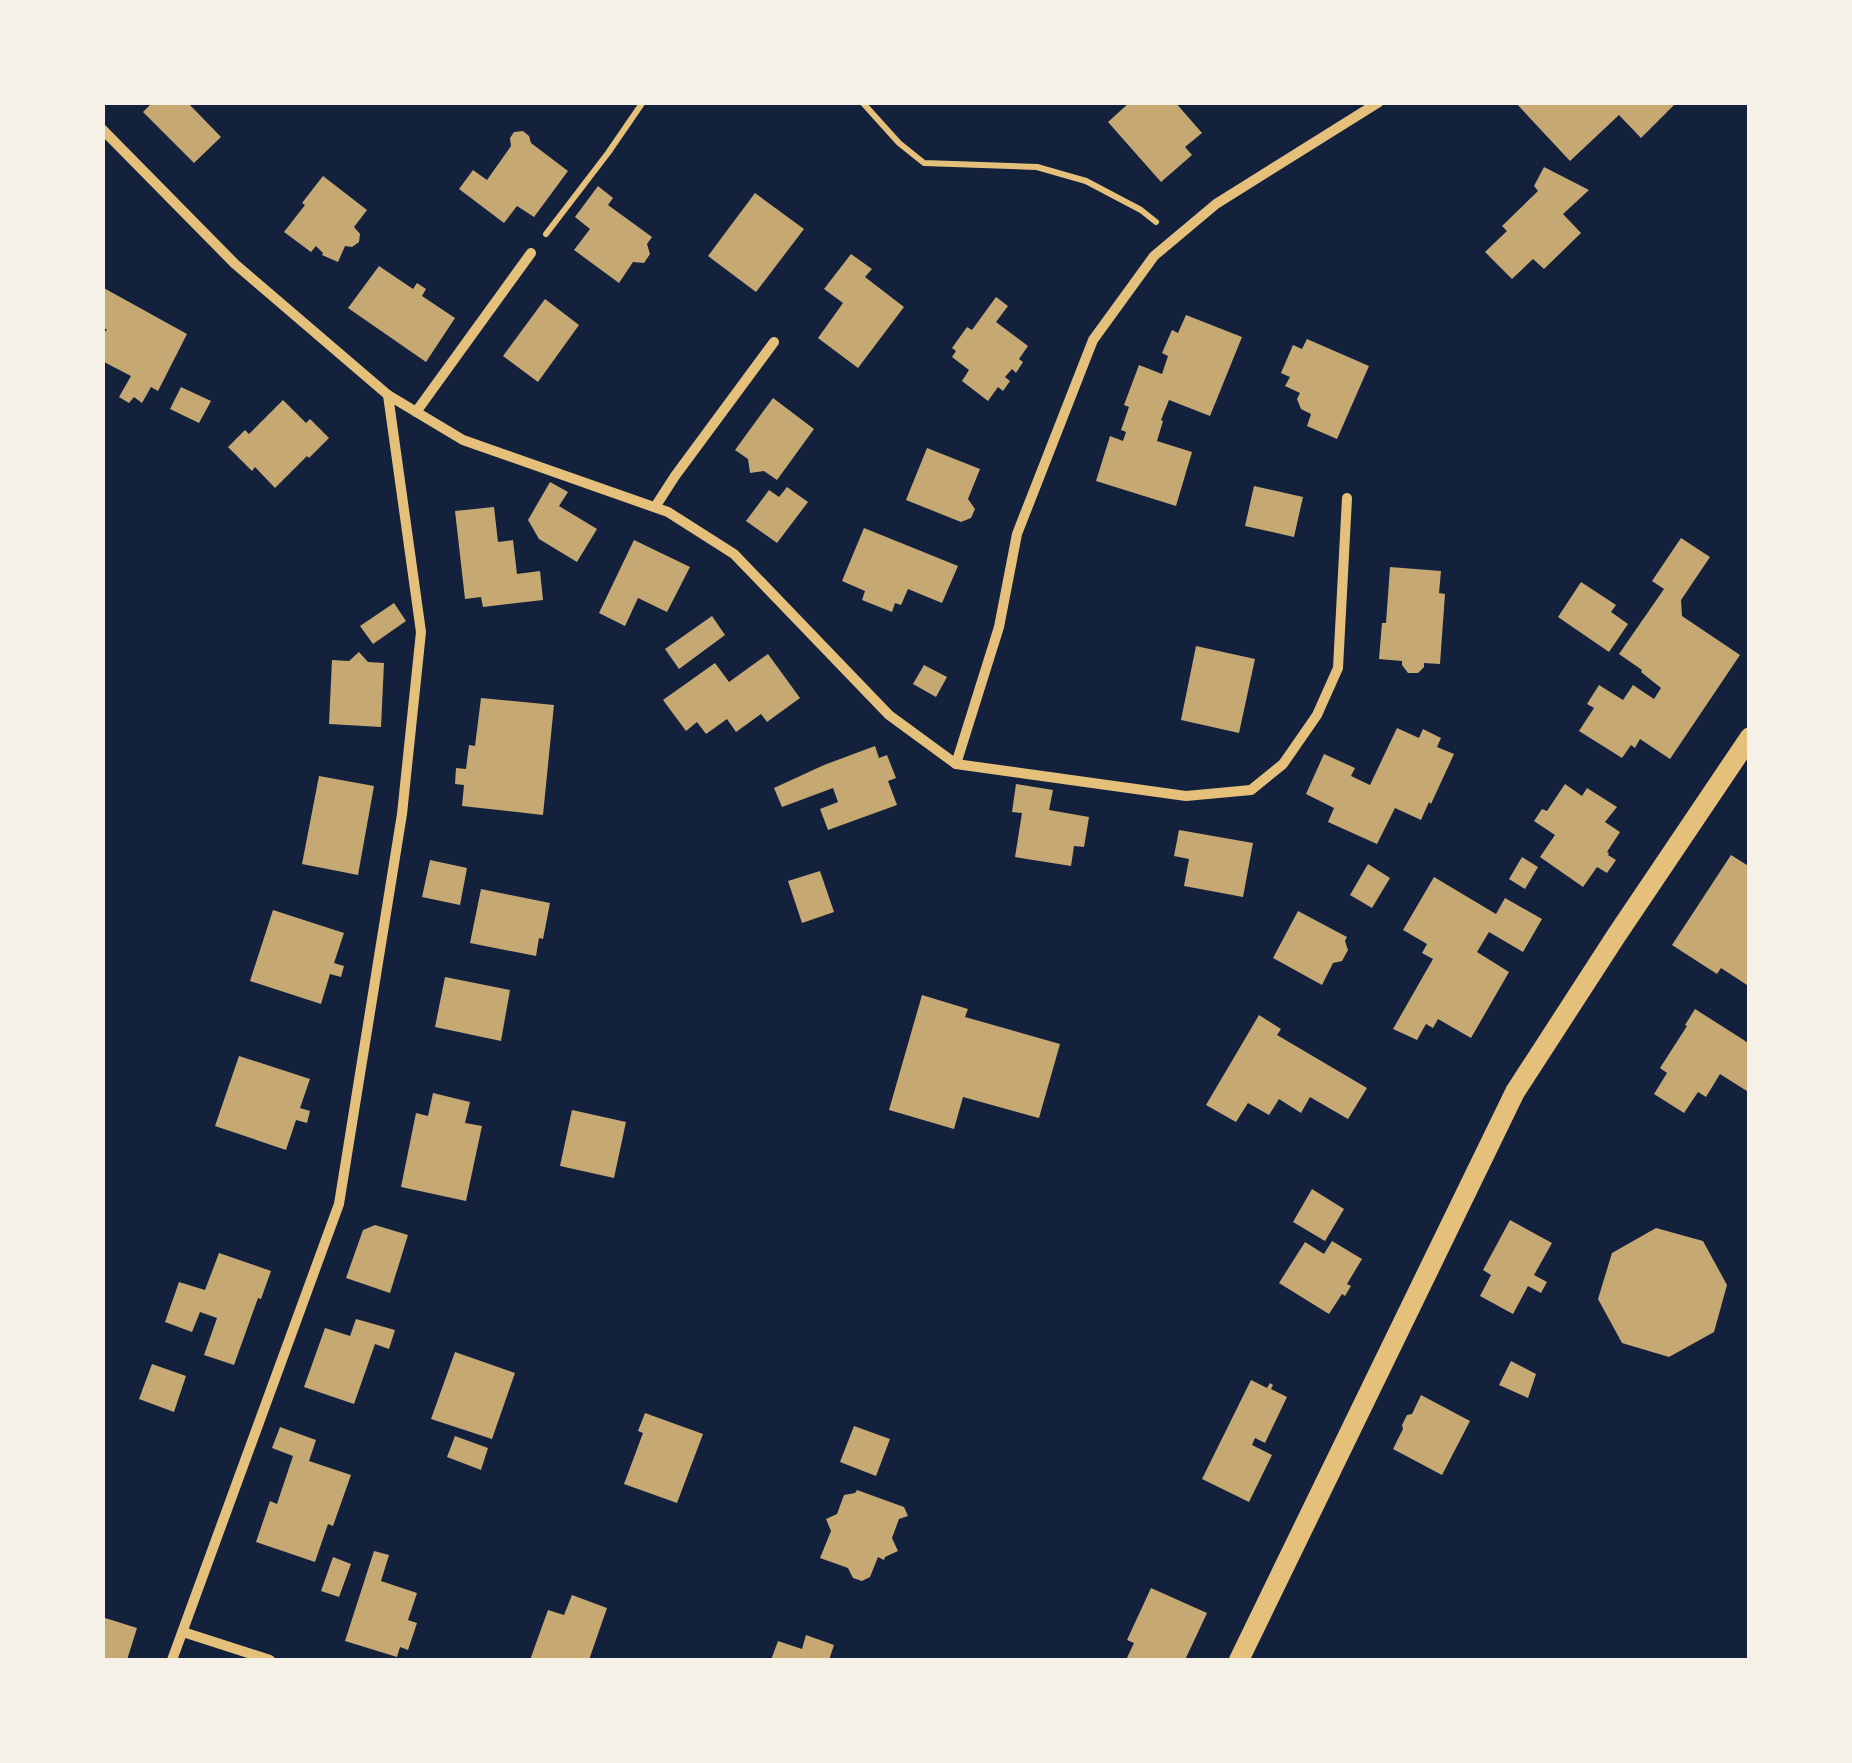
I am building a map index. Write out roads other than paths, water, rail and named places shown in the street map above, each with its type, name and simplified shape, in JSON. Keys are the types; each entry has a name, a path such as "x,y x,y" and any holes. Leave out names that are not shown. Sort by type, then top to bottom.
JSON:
{"main road":[{"path":"1240,1660 1515,1092 1750,737"}],"street":[{"path":"956,764 999,627 1017,534 1094,340 1154,256 1216,204 1379,102"},
{"path":"102,129 235,264 388,396 463,440 668,512 734,554 889,715 956,764 1186,796 1251,790 1283,764 1317,715 1338,668 1347,498"},
{"path":"416,412 531,253"},
{"path":"655,508 774,342"},
{"path":"172,1660 339,1204 402,814 421,632 388,396"},
{"path":"183,1632 270,1660"}]}
